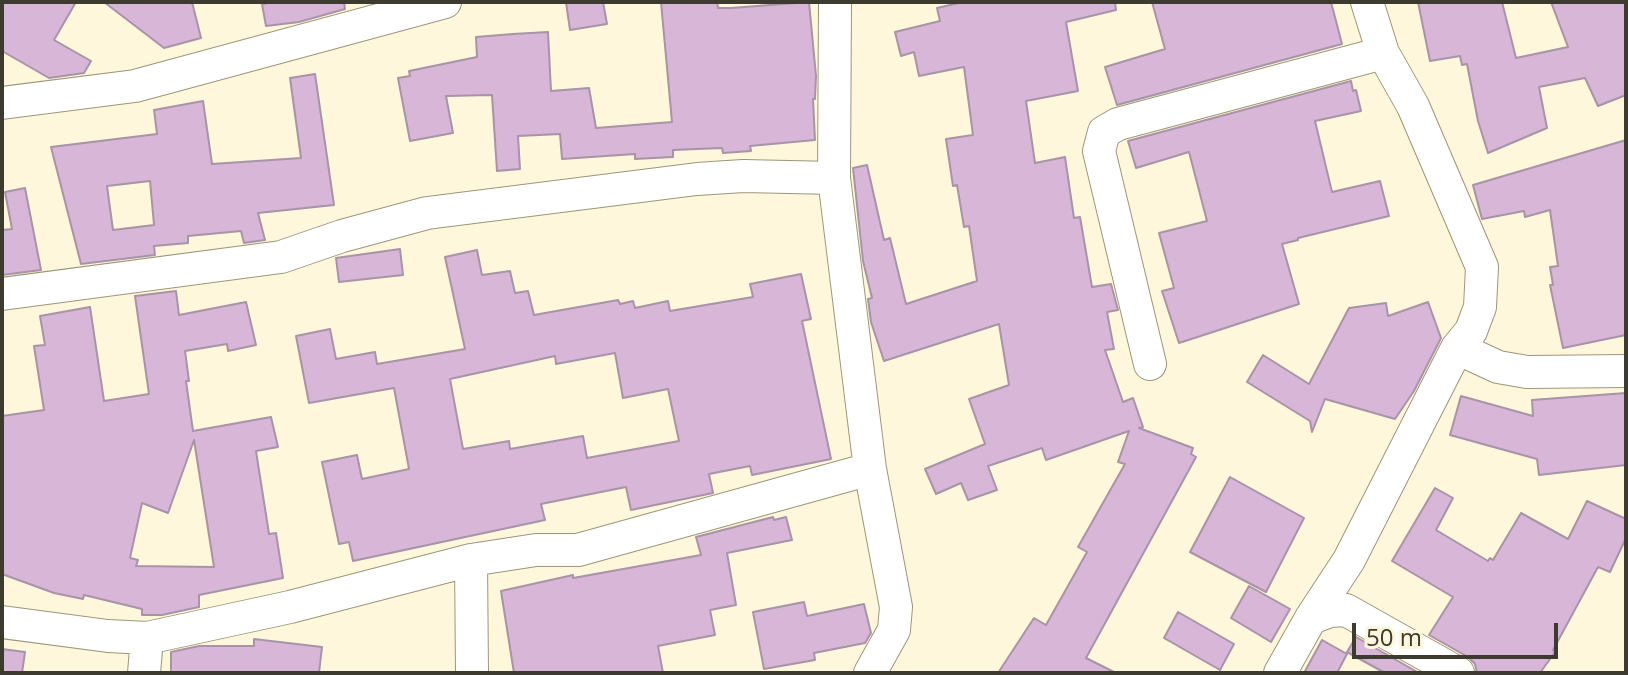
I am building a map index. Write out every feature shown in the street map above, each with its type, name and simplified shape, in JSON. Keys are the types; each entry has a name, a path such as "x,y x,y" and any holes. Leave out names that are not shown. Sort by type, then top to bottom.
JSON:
{"street":[{"path":"2,103 135,86 445,2"},
{"path":"835,2 834,178 870,469 896,607 894,630 870,673"},
{"path":"1280,673 1349,560 1457,348 1471,331 1480,307 1482,267 1413,106 1383,53 1367,2"},
{"path":"1150,364 1099,151 1104,132 1118,124 1383,53"},
{"path":"2,294 281,257 342,236 427,213 697,179 743,176 834,178"},
{"path":"1457,348 1498,367 1527,372 1626,371"},
{"path":"2,622 147,638 290,607 471,560 536,550 578,550 870,469"},
{"path":"471,560 472,673"},
{"path":"1311,618 1330,611 1346,610 1458,673"},
{"path":"144,673 147,638"}],"building":[{"path":"2,2 76,2 54,40 91,61 84,73 49,78 2,51"},
{"path":"104,2 192,2 201,38 164,48"},
{"path":"344,2 345,9 299,22 266,26 262,4"},
{"path":"566,2 603,2 607,24 570,30"},
{"path":"661,2 717,2 718,8 731,8 809,2 816,76 813,99 815,140 750,146 751,151 723,153 722,148 673,150 673,157 635,159 635,154 562,159 560,134 518,136 520,169 497,171 492,95 446,96 453,133 410,141 398,78 410,76 409,71 477,57 476,37 513,34 548,32 551,91 589,88 596,128 672,122"},
{"path":"963,2 1115,2 1116,10 1066,22 1078,91 1026,101 1035,163 1065,157 1074,218 1080,217 1092,287 1111,284 1118,310 1107,312 1114,349 1105,350 1123,402 1133,398 1143,427 1139,428 1193,448 1191,454 1196,457 1086,658 1116,673 998,673 1034,618 1046,625 1087,552 1078,547 1125,464 1118,462 1129,431 1046,460 1042,448 988,466 997,490 968,500 961,483 936,494 925,469 985,444 969,399 1009,385 999,324 884,361 871,322 868,299 872,298 863,261 853,168 867,165 884,240 890,238 906,304 977,281 969,226 964,227 957,185 953,186 946,139 973,135 964,67 919,76 914,52 901,56 895,32 940,21 937,8"},
{"path":"1152,2 1331,2 1342,44 1117,105 1105,67 1165,49"},
{"path":"1418,2 1502,2 1516,58 1568,47 1551,2 1626,2 1626,95 1598,106 1585,78 1539,87 1547,128 1488,153 1467,64 1462,65 1460,56 1430,61"},
{"path":"315,74 334,205 258,213 265,240 244,243 241,231 188,236 188,243 154,246 155,255 81,264 51,147 157,134 154,110 203,101 212,164 301,158 290,78","holes":["150,181 154,225 113,230 107,186"]},
{"path":"1351,81 1361,111 1315,121 1332,192 1380,181 1389,216 1282,244 1299,304 1179,343 1162,291 1174,288 1159,233 1207,221 1189,152 1136,168 1128,141"},
{"path":"1626,140 1626,335 1563,348 1550,285 1553,285 1550,267 1558,266 1550,210 1525,217 1524,211 1482,219 1473,185"},
{"path":"25,188 41,270 2,275 2,230 12,229 5,192"},
{"path":"400,249 403,275 339,282 336,258"},
{"path":"477,250 482,275 510,271 515,293 528,291 534,315 618,300 620,304 633,301 635,308 668,301 670,311 753,297 750,284 801,274 811,319 802,321 831,459 752,475 750,466 709,474 713,493 631,510 626,487 541,504 545,520 353,561 349,542 339,544 322,462 357,455 362,479 409,469 394,388 309,403 296,336 330,329 336,359 375,352 377,364 465,349 445,257","holes":["615,353 623,398 668,389 679,441 587,458 583,436 510,449 509,441 463,449 450,379 555,356 556,364"]},
{"path":"176,291 179,315 246,302 256,345 228,351 227,344 185,351 193,431 271,417 278,447 256,451 269,534 276,533 283,578 199,595 199,607 162,615 142,615 142,609 84,595 83,599 54,593 2,574 2,416 44,410 34,346 45,345 40,316 90,307 104,401 149,394 135,296","holes":["194,440 214,567 136,566 138,560 130,558 142,503 168,513"]},
{"path":"1428,302 1441,338 1414,391 1395,419 1325,399 1312,432 1310,421 1247,382 1263,355 1309,384 1349,308 1386,303 1388,316"},
{"path":"1626,393 1626,465 1539,475 1537,459 1450,435 1461,396 1533,416 1532,400"},
{"path":"1230,477 1304,518 1266,592 1190,552"},
{"path":"1435,488 1453,498 1436,530 1488,561 1490,558 1493,560 1521,513 1568,539 1587,501 1626,519 1626,538 1610,572 1598,567 1553,650 1555,652 1540,673 1477,673 1475,664 1468,657 1429,635 1453,597 1392,561"},
{"path":"773,517 774,520 786,517 792,540 727,553 736,605 710,610 715,635 658,646 663,673 514,673 501,591 573,575 573,578 701,555 696,537"},
{"path":"1249,586 1290,609 1271,642 1231,618"},
{"path":"804,602 807,616 864,604 871,633 865,643 814,653 815,660 764,669 753,612"},
{"path":"1178,612 1234,644 1220,670 1164,638"},
{"path":"1356,637 1419,673 1385,673 1347,652"},
{"path":"254,639 322,647 319,673 171,673 171,652 199,646 254,646"},
{"path":"1322,640 1347,654 1337,673 1304,673"},
{"path":"2,649 25,652 22,673 2,673"}]}
